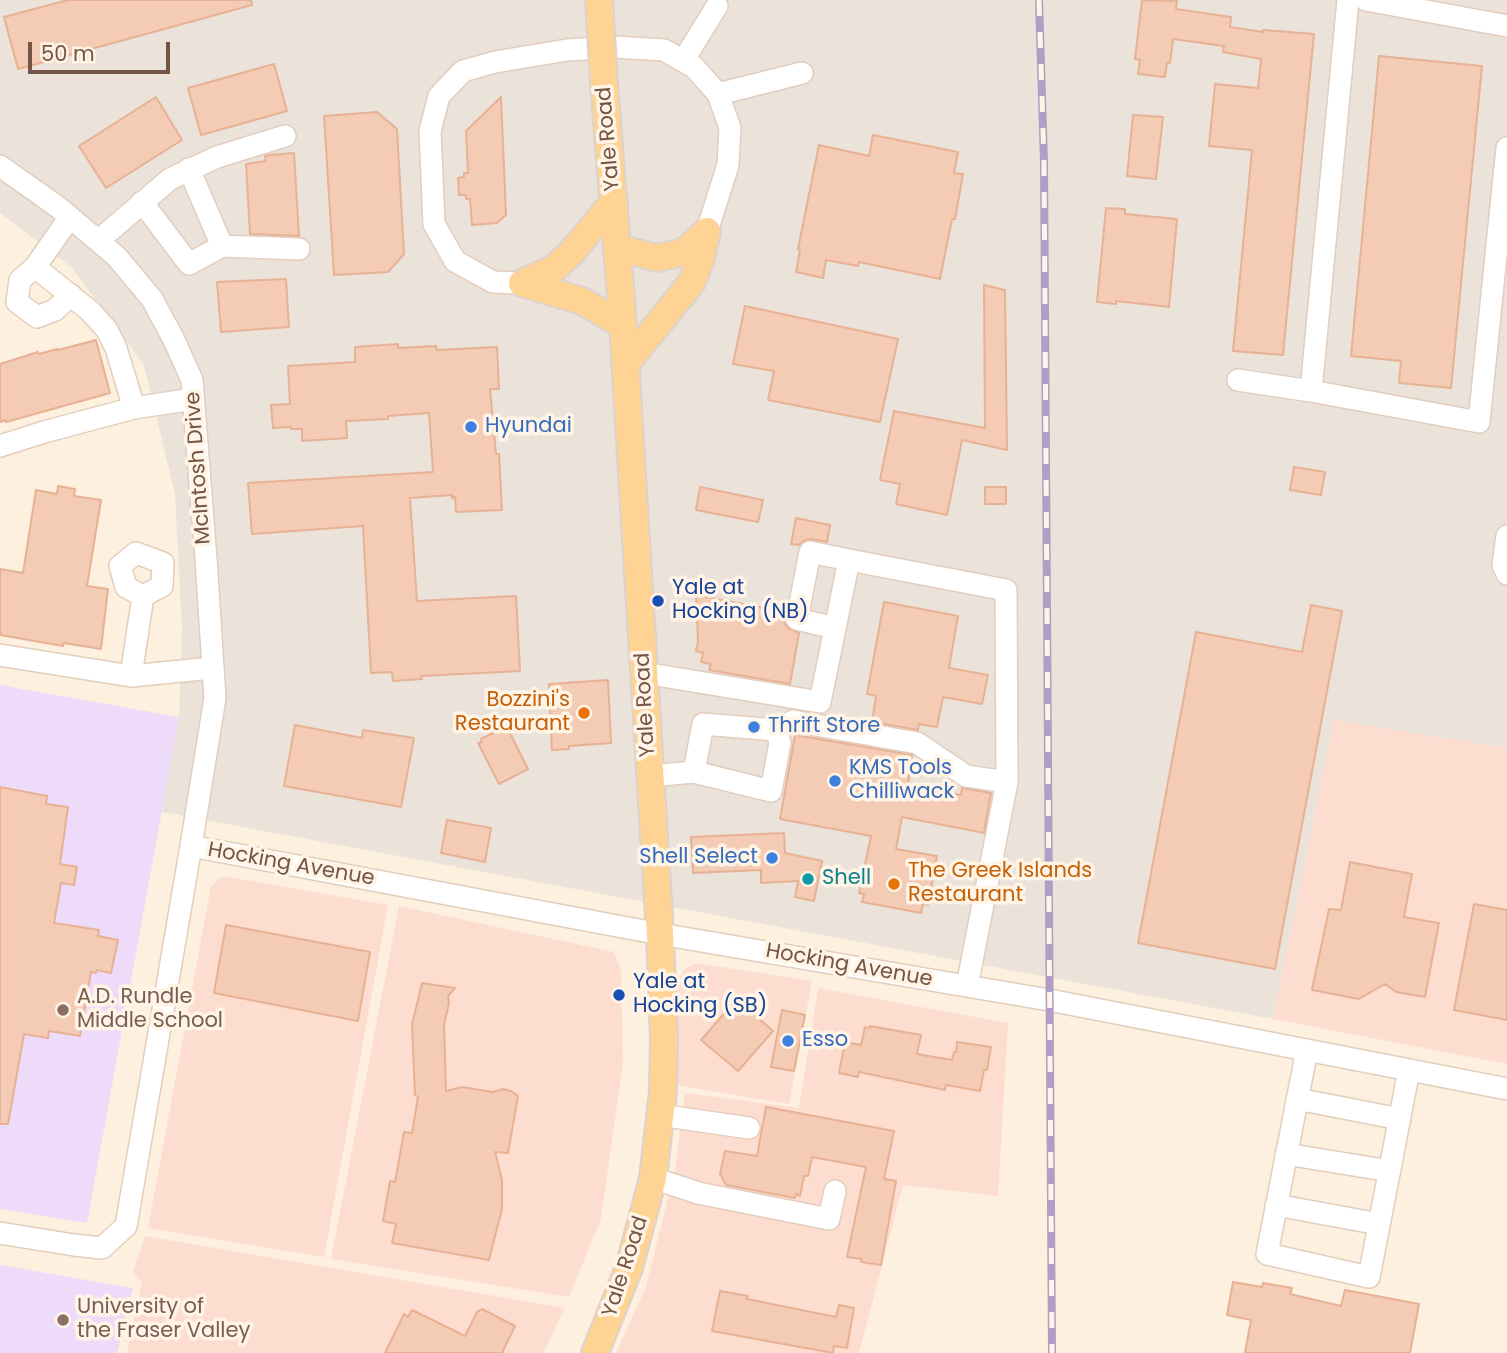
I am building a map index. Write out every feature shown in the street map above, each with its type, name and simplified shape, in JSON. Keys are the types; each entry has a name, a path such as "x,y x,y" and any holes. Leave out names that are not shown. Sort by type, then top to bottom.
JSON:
{"main road":[{"name":"Yale Road","path":"595,1353 629,1268 653,1178 663,1092 664,1038 623,325 599,0"},
{"path":"522,283 555,268 572,252 614,201"},
{"path":"618,248 658,258 684,252 707,231"},
{"path":"625,365 692,282 707,231"},
{"path":"522,283 582,301 623,325"}],"street":[{"path":"1311,391 1348,0"},
{"path":"1366,0 1507,26"},
{"path":"682,61 717,6"},
{"path":"522,283 493,282 455,261 434,224 430,131 439,96 463,71 495,62 567,50 615,47 664,50 694,67 718,94 730,128 728,164 707,231"},
{"path":"718,94 802,73"},
{"path":"98,241 170,179 217,157 285,136"},
{"path":"1238,380 1479,422 1507,148"},
{"name":"McIntosh Drive","path":"0,166 58,207 117,257 152,299 192,380 215,698 126,1226 102,1248 0,1233"},
{"path":"189,169 222,247"},
{"path":"142,202 189,264 222,247 299,249"},
{"path":"70,217 35,267 20,280 17,302 37,317 55,310 71,295"},
{"path":"35,267 90,310 107,330 116,348 134,408"},
{"path":"0,446 134,408 193,399"},
{"path":"1507,536 1503,565 1507,574"},
{"path":"835,628 797,618 810,552 1006,590 1007,782 967,986"},
{"path":"644,673 820,702 849,560"},
{"path":"131,676 143,596"},
{"path":"0,655 131,676 212,668"},
{"path":"694,772 703,724 776,730 793,722 917,743 966,776 1007,782"},
{"path":"650,776 694,772 771,792 780,743 776,730"},
{"name":"Hocking Avenue","path":"191,846 660,934 967,986 1507,1089"},
{"path":"1307,1050 1267,1254 1369,1277 1409,1070"},
{"path":"1297,1099 1400,1119"},
{"path":"660,1115 749,1128"},
{"path":"1286,1154 1390,1171"},
{"path":"653,1178 698,1193 829,1219 835,1191"},
{"path":"1276,1205 1379,1224"}],"shaded area":[{"path":"0,0 1507,0 1507,748 1334,720 1273,1019 162,812 179,717 182,629 175,494 144,365 71,267 0,213"},
{"name":"A.D. Rundle Middle School","path":"0,685 179,717 87,1223 0,1209"},
{"path":"1334,719 1507,748 1507,1064 1273,1019"},
{"path":"223,876 388,905 324,1257 148,1228 211,886"},
{"path":"399,906 614,952 621,970 623,1062 601,1219 569,1297 331,1259"},
{"path":"696,963 812,981 789,1104 676,1085 678,980 685,969"},
{"path":"818,988 1008,1023 998,1196 903,1185 859,1353 616,1353 646,1287 675,1170 685,1093 799,1108"},
{"path":"145,1236 565,1308 543,1353 127,1353 142,1282 133,1272"},
{"name":"University of the Fraser Valley","path":"0,1265 133,1288 117,1353 0,1353"}],"building":[{"path":"68,0 251,0 252,5 18,69 4,17"},
{"path":"1142,0 1177,1 1176,9 1231,17 1230,27 1263,32 1314,34 1283,355 1233,351 1252,150 1209,146 1215,84 1258,88 1261,59 1223,52 1224,46 1173,39 1165,77 1138,74 1140,60 1135,59"},
{"path":"1379,56 1482,66 1451,388 1399,383 1401,361 1351,356"},
{"path":"274,64 287,111 201,135 188,88"},
{"path":"156,97 182,140 106,188 79,146"},
{"path":"501,97 506,215 497,223 472,225 470,199 466,199 466,195 459,195 458,178 468,173 466,131"},
{"path":"377,112 397,129 404,254 388,272 334,275 324,116"},
{"path":"1133,115 1163,117 1156,179 1127,176"},
{"path":"873,135 958,152 954,173 963,174 940,279 859,262 858,266 826,260 823,278 796,272 798,249 819,145 869,156"},
{"path":"294,153 299,236 250,234 246,164 266,161 265,156"},
{"path":"1106,208 1125,209 1125,214 1177,219 1169,307 1116,301 1116,304 1097,302"},
{"path":"286,279 289,327 221,332 217,282"},
{"path":"984,285 1005,290 1007,450 962,440 947,515 896,504 900,484 880,480 894,411 985,428"},
{"path":"745,306 898,339 880,422 768,400 774,371 733,364"},
{"path":"96,340 110,393 0,422 0,364 38,352 39,354"},
{"path":"398,344 398,348 436,346 437,350 497,347 499,389 490,389 496,454 499,454 502,510 456,512 455,497 452,498 452,495 410,498 417,601 516,596 520,671 421,676 422,679 393,681 392,672 371,673 363,526 252,534 248,483 433,472 429,413 346,421 347,438 302,441 302,429 273,428 271,405 290,404 288,366 355,362 355,347"},
{"path":"1294,467 1325,472 1321,495 1290,490"},
{"path":"58,486 75,489 74,496 101,500 87,586 108,589 101,649 64,643 63,646 0,635 0,569 23,573 36,490 57,494"},
{"path":"700,487 763,500 758,522 696,510"},
{"path":"985,487 1006,487 1006,504 985,504"},
{"path":"796,518 830,525 827,542 812,539 799,545 791,544"},
{"path":"696,595 785,612 784,622 788,628 799,633 790,684 709,670 711,664 701,662 703,653 696,651"},
{"path":"884,602 958,616 949,668 988,675 982,704 943,697 937,727 919,724 918,730 872,722 876,696 867,694"},
{"path":"1311,605 1342,611 1275,969 1138,943 1196,632 1302,652"},
{"path":"608,680 611,743 552,750 549,684"},
{"path":"295,725 362,738 363,730 414,738 401,807 284,786"},
{"path":"503,728 505,731 508,729 528,769 499,784 478,743"},
{"path":"795,735 912,755 908,785 961,795 962,788 991,793 984,833 902,817 896,849 937,856 928,905 923,904 921,913 862,902 864,894 859,893 871,836 780,819"},
{"path":"0,787 47,796 46,804 68,807 60,864 77,867 74,885 61,883 54,923 99,930 98,936 118,940 111,973 97,970 96,973 91,972 80,1036 49,1031 48,1038 24,1034 8,1124 0,1124"},
{"path":"447,820 491,828 485,862 441,853"},
{"path":"784,833 785,853 822,861 814,901 795,897 798,881 761,883 761,870 693,873 691,837"},
{"path":"1350,862 1412,874 1404,917 1439,923 1425,997 1396,992 1385,984 1359,999 1312,990 1329,909 1341,910"},
{"path":"1474,904 1507,910 1507,1020 1454,1010"},
{"path":"226,925 370,952 358,1021 214,993"},
{"path":"422,983 455,988 448,996 444,1025 446,1091 462,1087 493,1092 503,1089 518,1096 508,1153 495,1152 502,1180 502,1209 489,1260 392,1243 396,1224 383,1221 390,1181 395,1182 404,1132 412,1133 418,1097 415,1095 412,1024"},
{"name":"Esso","path":"737,999 773,1031 738,1071 701,1040"},
{"name":"Esso","path":"782,1010 805,1015 794,1071 771,1067"},
{"path":"865,1027 921,1035 917,1054 952,1060 957,1042 991,1047 980,1091 946,1085 945,1090 859,1072 858,1077 839,1073 845,1042 861,1045"},
{"path":"766,1107 894,1131 884,1179 896,1181 881,1265 847,1257 866,1167 812,1157 800,1196 796,1194 795,1198 726,1185 720,1174 725,1151 757,1156"},
{"path":"1233,1282 1292,1288 1290,1294 1341,1306 1345,1290 1419,1304 1410,1353 1245,1353 1251,1320 1227,1315"},
{"path":"720,1291 836,1317 839,1305 854,1308 847,1348 834,1346 833,1353 712,1331"},
{"path":"482,1309 515,1326 502,1353 385,1353 404,1314 408,1317 412,1310 465,1336 477,1312"}],"railway":[{"path":"1039,0 1044,162 1052,1353"}],"place":[{"name":"Hyundai","path":"471,427"},
{"name":"Yale at Hocking (NB)","path":"658,601"},
{"name":"Bozzini's Restaurant","path":"584,713"},
{"name":"Thrift Store","path":"754,727"},
{"name":"KMS Tools Chilliwack","path":"835,781"},
{"name":"Shell Select","path":"772,858"},
{"name":"Shell","path":"808,879"},
{"name":"The Greek Islands Restaurant","path":"894,884"},
{"name":"Yale at Hocking (SB)","path":"619,995"},
{"name":"A.D. Rundle Middle School","path":"63,1010"},
{"name":"Esso","path":"788,1041"},
{"name":"University of the Fraser Valley","path":"63,1320"}]}
